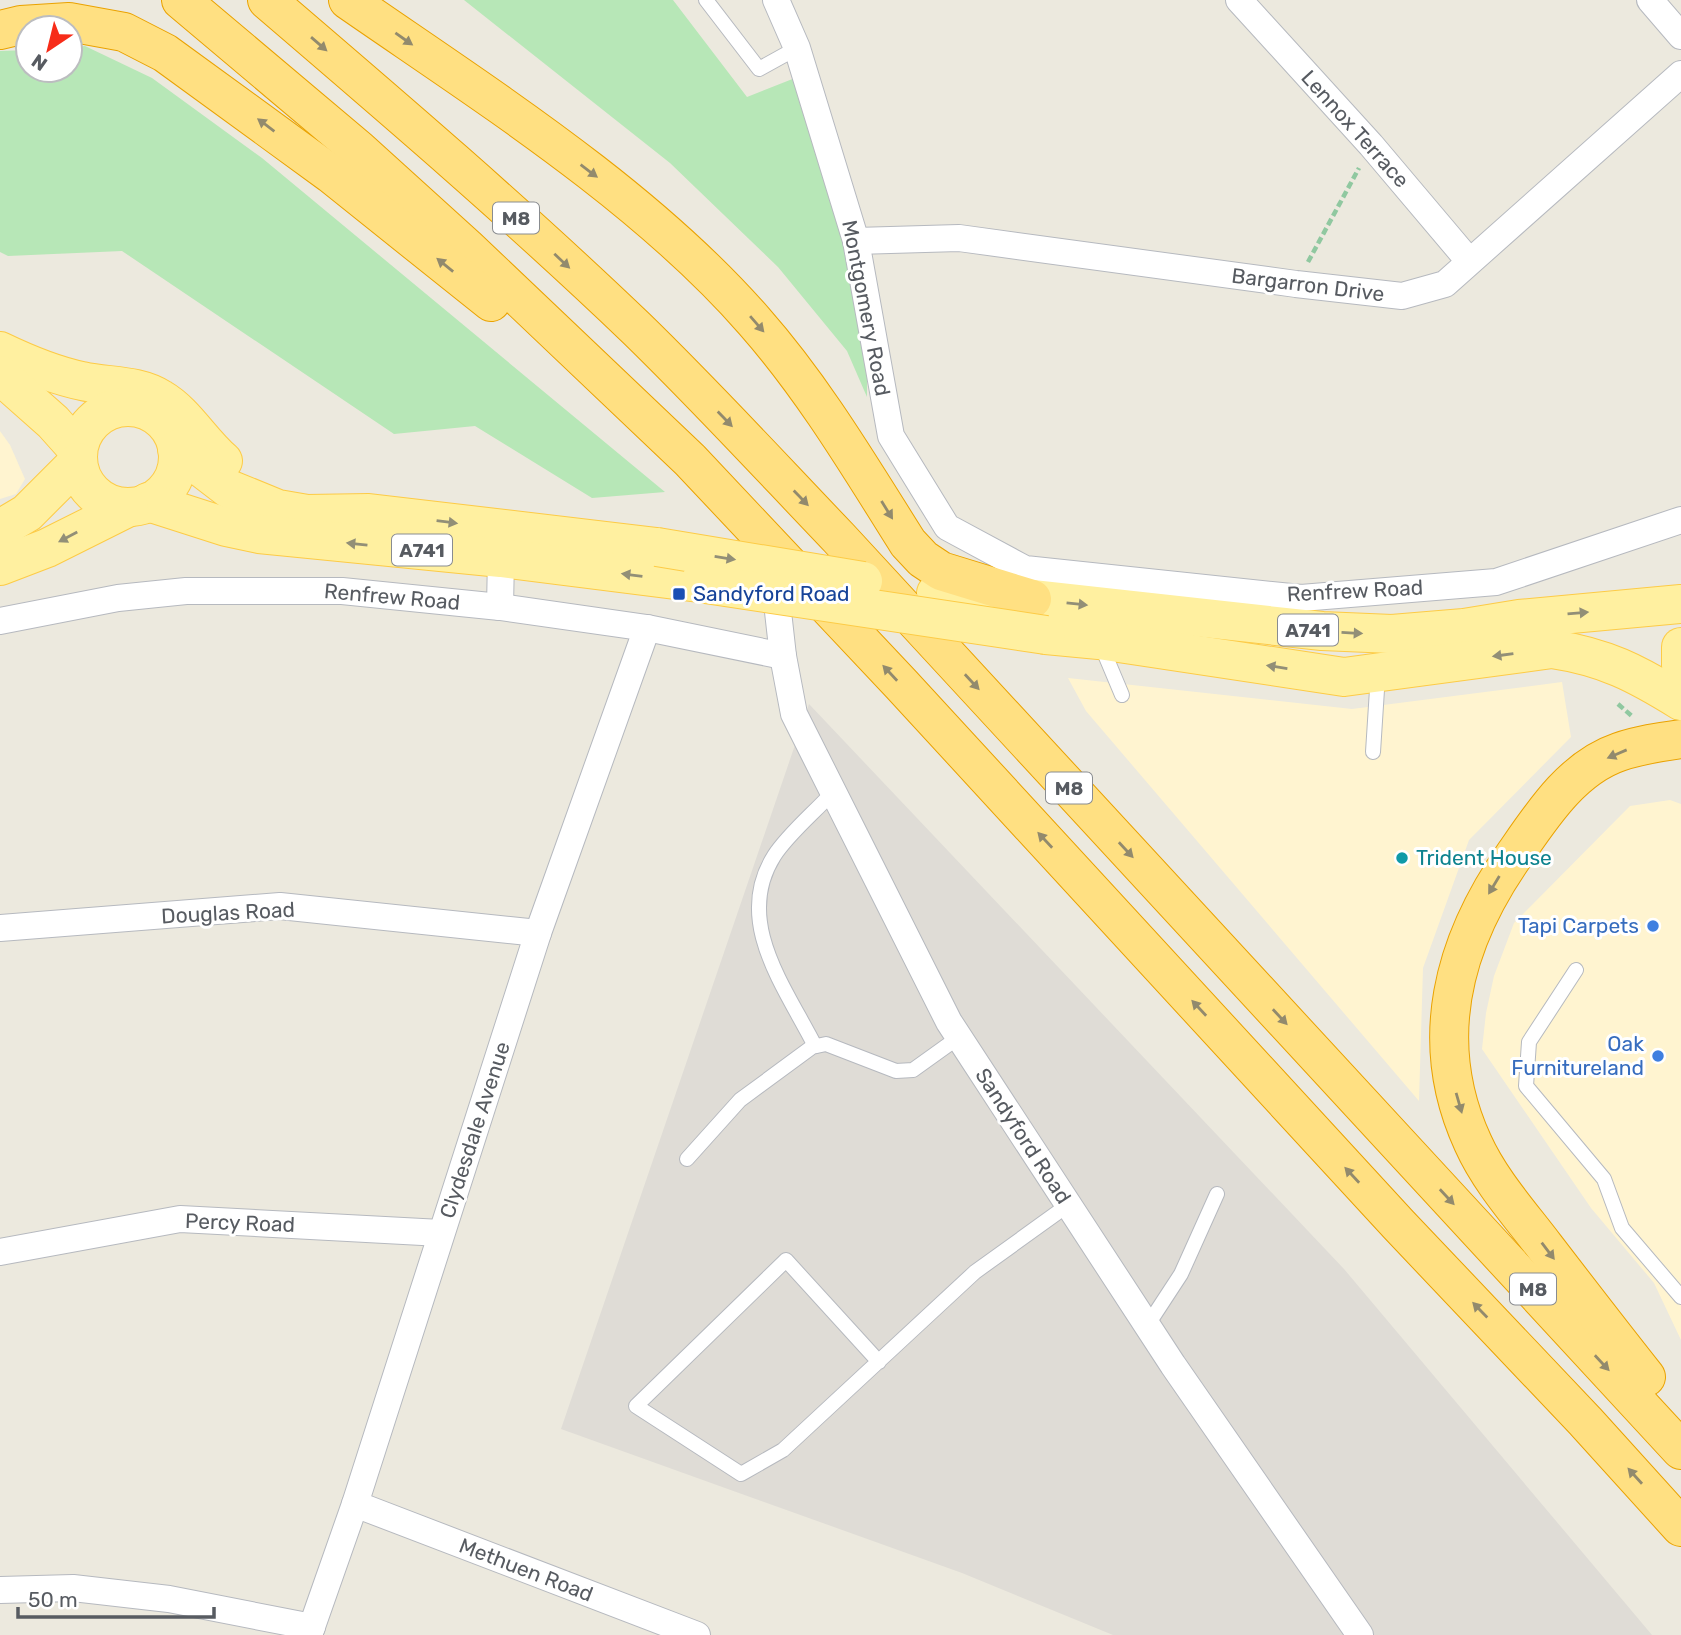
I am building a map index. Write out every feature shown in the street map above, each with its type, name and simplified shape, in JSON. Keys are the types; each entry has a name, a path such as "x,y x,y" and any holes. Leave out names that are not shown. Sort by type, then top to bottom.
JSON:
{"highway":[{"name":"M8","path":"181,0 359,150 447,229 690,460 1681,1527"},
{"name":"M8","path":"267,0 468,174 636,329 754,448 1681,1450"},
{"path":"348,0 501,106 617,192 713,277 754,320 815,399 908,543 923,559 941,571 1032,600"},
{"path":"0,30 21,25 69,22 124,32 165,53 331,174 690,460"},
{"path":"1663,742 1617,752 1580,775 1549,808 1504,870 1474,923 1464,950 1449,1015 1448,1047 1459,1108 1486,1167 1681,1422"}],"main road":[{"name":"A741","path":"0,352 32,367 63,377 149,392 174,410 215,454 252,480 338,502 369,513"},
{"name":"A741","path":"0,352 46,384 116,408"},
{"path":"0,376 53,422 78,456"},
{"path":"0,566 47,548 139,504 162,493 172,480 177,465 177,449 166,424 155,415 130,407 116,408 91,423 82,436 78,456 81,474 95,494 117,505 139,504"},
{"name":"A741","path":"177,449 229,489 278,509 307,514 369,513 657,547 936,593 1032,600 1322,631 1392,634 1681,604"},
{"path":"0,529 35,506 78,456"},
{"name":"A741","path":"139,504 259,534 501,558 699,583 1344,677 1552,649 1586,654 1615,664 1681,701"},
{"path":"1681,646 1681,666"}],"street":[{"name":"Montgomery Road","path":"776,0 797,48 856,241 891,436 947,527"},
{"name":"Lennox Terrace","path":"1239,0 1371,145 1469,261"},
{"path":"1650,0 1681,36"},
{"name":"Bargarron Drive","path":"856,241 958,238 1402,296 1445,284 1681,74"},
{"name":"Renfrew Road","path":"947,527 1025,569 1301,598 1496,582 1681,520"},
{"path":"499,607 501,558"},
{"name":"Renfrew Road","path":"0,621 118,598 186,591 341,591 499,607 647,628 783,656"},
{"name":"Sandyford Road","path":"776,594 783,656 794,714 948,1022 1147,1326 1360,1635"},
{"name":"Clydesdale Avenue","path":"310,1631 355,1504 538,933 647,628"},
{"name":"Douglas Road","path":"0,928 280,906 538,933"},
{"name":"Percy Road","path":"0,1252 180,1219 441,1233"},
{"name":"Methuen Road","path":"355,1504 638,1625 697,1635"},
{"path":"0,1590 74,1588 169,1599 310,1631"}],"lane":[{"path":"706,0 759,69 797,48"},
{"path":"1099,640 1122,695"},
{"path":"1373,752 1378,673"},
{"path":"815,1046 768,955 759,928 758,902 765,873 776,853 833,792"},
{"path":"1576,971 1529,1042 1526,1086 1604,1179 1622,1228 1681,1297"},
{"path":"687,1159 740,1100 815,1046 826,1044 905,1072 913,1070 959,1037"},
{"path":"1147,1326 1181,1274 1217,1194"},
{"path":"879,1362 786,1260 636,1406 741,1474 783,1450 879,1362 975,1272 1068,1205"}],"path":[{"path":"1296,284 1371,145"},
{"path":"1616,703 1663,742"}],"shaded area":[{"path":"0,431 10,445 25,479 16,494 0,499"},
{"path":"1068,678 1352,709 1562,682 1571,737 1469,840 1423,968 1419,1101 1086,711"},
{"path":"809,704 1344,1269 1652,1635 1113,1635 962,1573 561,1429"},
{"path":"1670,800 1681,804 1681,1340 1654,1283 1591,1208 1482,1049 1494,976 1514,923 1630,806"}],"green space":[{"path":"464,0 673,0 747,97 795,78 833,197 867,351 867,397 847,351 778,267 670,163"},
{"path":"84,46 152,78 262,158 665,492 592,498 475,426 394,434 122,251 8,256 0,252 0,51 14,50 14,84 84,84"}],"place":[{"name":"Sandyford Road","path":"679,594"},
{"name":"Trident House","path":"1402,858"},
{"name":"Tapi Carpets","path":"1653,926"},
{"name":"Oak Furnitureland","path":"1658,1056"}]}
